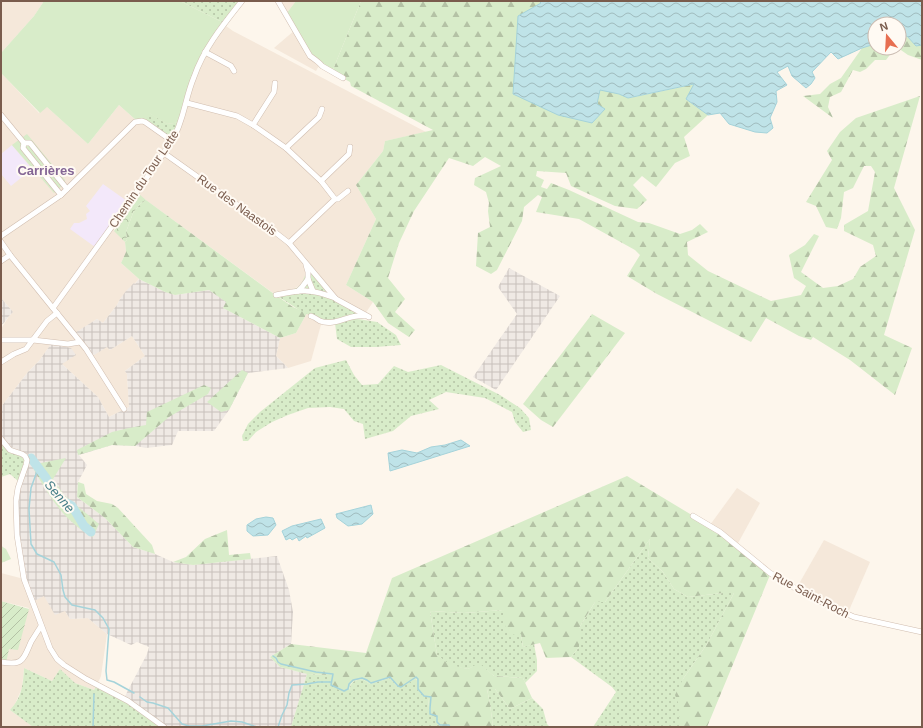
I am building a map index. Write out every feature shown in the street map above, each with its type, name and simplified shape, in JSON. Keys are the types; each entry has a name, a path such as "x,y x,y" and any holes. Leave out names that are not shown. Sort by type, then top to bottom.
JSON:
{"street":[{"name":"Chemin du Tour Lette","path":"53,308 172,141 179,128 190,86 205,52 218,31 242,1"},
{"path":"278,1 310,56 322,66 343,78"},
{"path":"205,52 231,66 234,71"},
{"path":"253,125 274,92 275,83"},
{"path":"187,102 237,116 253,125 286,148 321,181 335,198"},
{"path":"286,148 320,117 322,109"},
{"path":"1,115 24,143 23,148 61,195"},
{"path":"1,236 61,195 135,122 145,122 172,141"},
{"path":"24,143 30,143 67,189"},
{"path":"321,181 349,154 350,147"},
{"name":"Rue des Naastois","path":"164,153 272,229 289,243 336,299"},
{"path":"289,243 335,198 338,199 348,191"},
{"path":"1,242 86,349 124,410"},
{"path":"1,261 10,255"},
{"path":"305,262 308,272 308,279 313,291"},
{"path":"298,291 308,279"},
{"name":"Rue des Naastois","path":"276,295 298,291 313,291 336,299 369,317 351,317 331,322 322,321 311,316"},
{"path":"351,317 354,312 353,309"},
{"path":"1,362 26,349 47,321 57,313"},
{"path":"1,340 33,340 68,344 80,342"},
{"path":"1,440 10,450 22,454 27,460 18,488 16,501 16,525 24,580 50,648 60,662 86,679 128,701 164,727"},
{"name":"Rue Saint-Roch","path":"693,516 720,532 770,573 808,596 847,615 922,632"},
{"path":"1,662 14,663 23,659 41,626"}],"shaded area":[{"path":"1,1 44,1 34,16 1,53"},
{"path":"278,1 296,1 286,14"},
{"path":"226,26 426,132 385,141 383,151 356,185 376,219 346,285 373,302 365,314 338,298 308,265 305,278 301,285 293,289 273,293 139,195 114,230 125,242 126,252 121,263 139,279 120,299 103,323 97,319 74,334 107,347 110,350 132,336 145,356 125,371 127,374 129,407 109,417 98,397 62,364 49,347 1,407 1,329 13,312 1,298 1,73 39,113 46,106 88,144 119,105 137,121 187,103 205,52"},
{"path":"295,30 320,64 316,71 274,48"},
{"path":"12,145 32,169 11,186 1,174 1,154"},
{"path":"103,184 127,201 95,247 70,229 74,223 79,223 87,219 86,214 90,211 86,206"},
{"path":"509,268 560,296 496,390 473,377 517,314 498,287"},
{"path":"139,279 165,292 175,295 209,290 227,302 223,308 280,338 276,356 288,368 248,373 229,410 214,431 178,431 172,445 146,448 112,445 79,455 87,465 78,482 77,497 105,518 133,547 173,562 193,565 277,556 289,590 293,612 291,644 270,657 280,667 307,674 291,727 164,727 124,698 147,654 149,647 137,642 131,645 107,634 88,618 70,619 65,611 55,615 44,596 32,602 25,584 18,516 20,489 30,460 29,455 9,446 1,437 1,407 51,344 71,348 76,355 62,364 98,397 109,417 129,407 127,374 125,371 145,356 132,336 110,350 107,347 91,357 73,334 97,319 103,323 126,291"},
{"path":"1,298 13,312 1,325"},
{"path":"307,313 322,321 311,361 288,368 276,356 280,338 296,333"},
{"path":"737,488 760,503 737,545 710,525"},
{"path":"824,540 870,562 847,615 796,589"},
{"path":"1,573 24,579 65,611 70,619 88,618 107,634 101,676 94,690 75,683 60,669 52,681 24,668 22,688 15,704 10,710 33,727 1,727 1,662 29,608 1,601"}],"green space":[{"path":"44,1 180,1 224,23 199,64 181,122 167,124 149,113 146,123 137,121 119,105 88,144 47,107 40,113 1,73 1,53 34,16"},
{"path":"180,1 242,1 224,23"},
{"path":"296,1 361,1 332,72 315,60 286,14"},
{"path":"361,1 539,1 597,104 599,89 629,98 695,84 686,99 708,115 684,137 690,156 675,163 656,187 642,176 633,185 647,200 637,209 615,206 571,186 566,173 537,171 536,176 544,180 541,187 547,189 551,183 638,222 649,223 680,234 692,230 700,224 708,232 687,242 688,255 708,271 771,301 801,295 806,286 794,278 789,255 805,245 814,234 819,236 801,272 823,288 838,286 853,279 860,267 876,256 873,245 844,231 844,225 868,211 875,172 871,166 864,166 853,188 844,192 841,218 837,229 826,227 816,206 806,202 832,160 827,151 840,132 856,118 920,96 894,188 915,230 884,335 912,348 895,395 850,360 813,337 811,340 799,336 766,318 751,342 657,294 627,276 640,255 635,250 579,219 536,212 542,197 538,195 524,207 522,221 497,270 491,274 476,266 478,233 490,227 488,211 489,203 486,192 474,185 475,178 501,166 485,157 473,166 449,158 414,211 399,243 388,278 405,299 395,312 415,330 409,337 388,323 373,302 346,285 376,219 356,185 383,151 385,141 433,130 351,86 350,82 332,72"},
{"path":"907,36 916,46 922,45 922,60 908,55"},
{"path":"867,46 867,56 889,56 886,60 875,60 866,69 860,72 853,70 841,92 830,97 828,107 833,118 803,96 820,94 830,84 841,78 862,48"},
{"path":"148,112 167,124 181,122 172,141 146,123"},
{"path":"27,134 65,180 65,183 54,193 12,145"},
{"path":"139,194 146,200 140,204 133,213 126,232 127,240 125,242 114,231"},
{"path":"146,200 274,294 293,307 307,313 296,333 280,338 223,308 226,302 209,290 175,295 165,292 139,279 121,263 126,252 126,232 133,213 140,204"},
{"path":"308,264 338,298 365,314 358,319 377,322 396,335 401,345 351,347 337,339 335,323 311,316 273,293 288,291 298,287 304,279"},
{"path":"592,314 625,333 553,427 541,420 523,404"},
{"path":"346,360 354,375 362,385 378,384 394,366 408,372 441,365 500,395 520,408 529,418 531,430 523,432 515,422 512,412 485,398 446,392 429,400 439,409 411,416 393,431 365,439 363,424 354,421 344,409 330,407 308,408 288,415 272,422 256,432 248,441 243,441 242,436 248,424 260,412 315,368"},
{"path":"242,370 248,373 229,410 221,412 207,402"},
{"path":"204,385 211,388 208,394 169,417 135,446 112,445 78,455 77,450 112,432 146,425 147,412"},
{"path":"1,443 10,453 21,456 25,460 18,481 10,474 1,477"},
{"path":"66,458 53,479 64,495 99,524 93,537 84,532 60,510 33,468 41,463"},
{"path":"627,476 715,529 770,575 707,727 679,727 679,705 675,695 683,679 707,644 734,593 688,597 674,589 663,572 648,558 650,539 605,602 595,602 579,628 579,647 571,657 546,658 540,643 523,647 521,634 515,635 506,632 503,610 464,613 430,611 437,655 451,665 468,669 479,663 494,676 523,678 532,698 510,709 495,689 487,689 493,727 440,726 436,722 436,717 429,714 429,698 423,696 417,689 416,679 400,688 390,678 370,684 362,679 356,680 353,682 349,690 344,692 329,686 330,675 307,674 280,667 270,657 291,644 366,653 392,578"},
{"path":"78,482 84,484 86,494 97,501 112,504 118,508 152,545 155,554 133,547 105,518 77,497"},
{"path":"227,530 229,555 250,553 251,559 193,565 173,562 186,557 205,539"},
{"path":"650,539 648,558 663,572 674,589 688,597 734,593 707,644 683,679 679,705 679,727 593,727 616,692 612,687 571,657 579,647 579,628 595,602 605,602"},
{"path":"1,546 6,549 11,559 1,563"},
{"path":"1,601 29,609 18,650 9,649 6,663 1,662"},
{"path":"503,610 521,634 523,647 534,644 537,660 537,671 525,683 523,678 494,676 479,664 468,669 451,666 437,655 430,611 464,613"},
{"path":"24,668 52,681 60,669 75,683 94,690 97,685 124,698 164,727 33,727 10,710 17,700 21,690"},
{"path":"307,674 331,675 349,690 353,682 362,679 370,684 390,678 397,686 416,679 429,698 428,708 436,717 449,727 291,727"},
{"path":"487,689 495,689 510,709 532,698 543,709 547,724 550,727 493,727"}],"water":[{"path":"539,1 922,1 922,45 916,46 907,36 907,16 867,16 867,46 838,59 831,52 812,72 815,78 806,88 792,76 788,66 777,72 787,85 776,91 777,102 770,118 773,128 767,133 755,132 729,124 720,113 708,115 686,99 694,84 628,98 619,94 600,90 597,104 605,109 592,123 558,115 513,94 518,16 541,3"},
{"path":"461,440 470,446 390,471 388,453 402,450 417,453 431,447 445,445"},
{"path":"371,505 373,514 362,524 348,526 337,518 336,514"},
{"path":"266,517 273,518 276,525 268,535 253,536 247,531 247,525 256,519"},
{"path":"321,519 325,528 307,538 306,536 299,541 297,537 292,540 290,538 286,540 282,531 292,526"}],"waterway":[{"name":"Senne","path":"31,458 55,493 61,500 72,506 84,526 91,532"},
{"path":"38,466 31,488 29,509 31,544 37,554 54,562 61,575 65,597 72,605 95,610 103,618 109,629 106,671 107,680 114,682 134,693"},
{"path":"273,656 281,664 316,672 333,674 331,685 344,691 348,689 349,684 353,680 362,678 371,683 390,677 398,686 401,687 416,677 418,679 418,689 424,696 431,697 430,714 437,716 437,722 440,725 449,725 450,727"},
{"path":"278,727 287,705 292,685 331,682"},
{"path":"93,727 94,694"},
{"path":"140,697 147,702 168,708 182,724 189,726 202,726 231,721 242,722 257,727"}],"district":[{"name":"Carrières","path":"46,170"}]}
